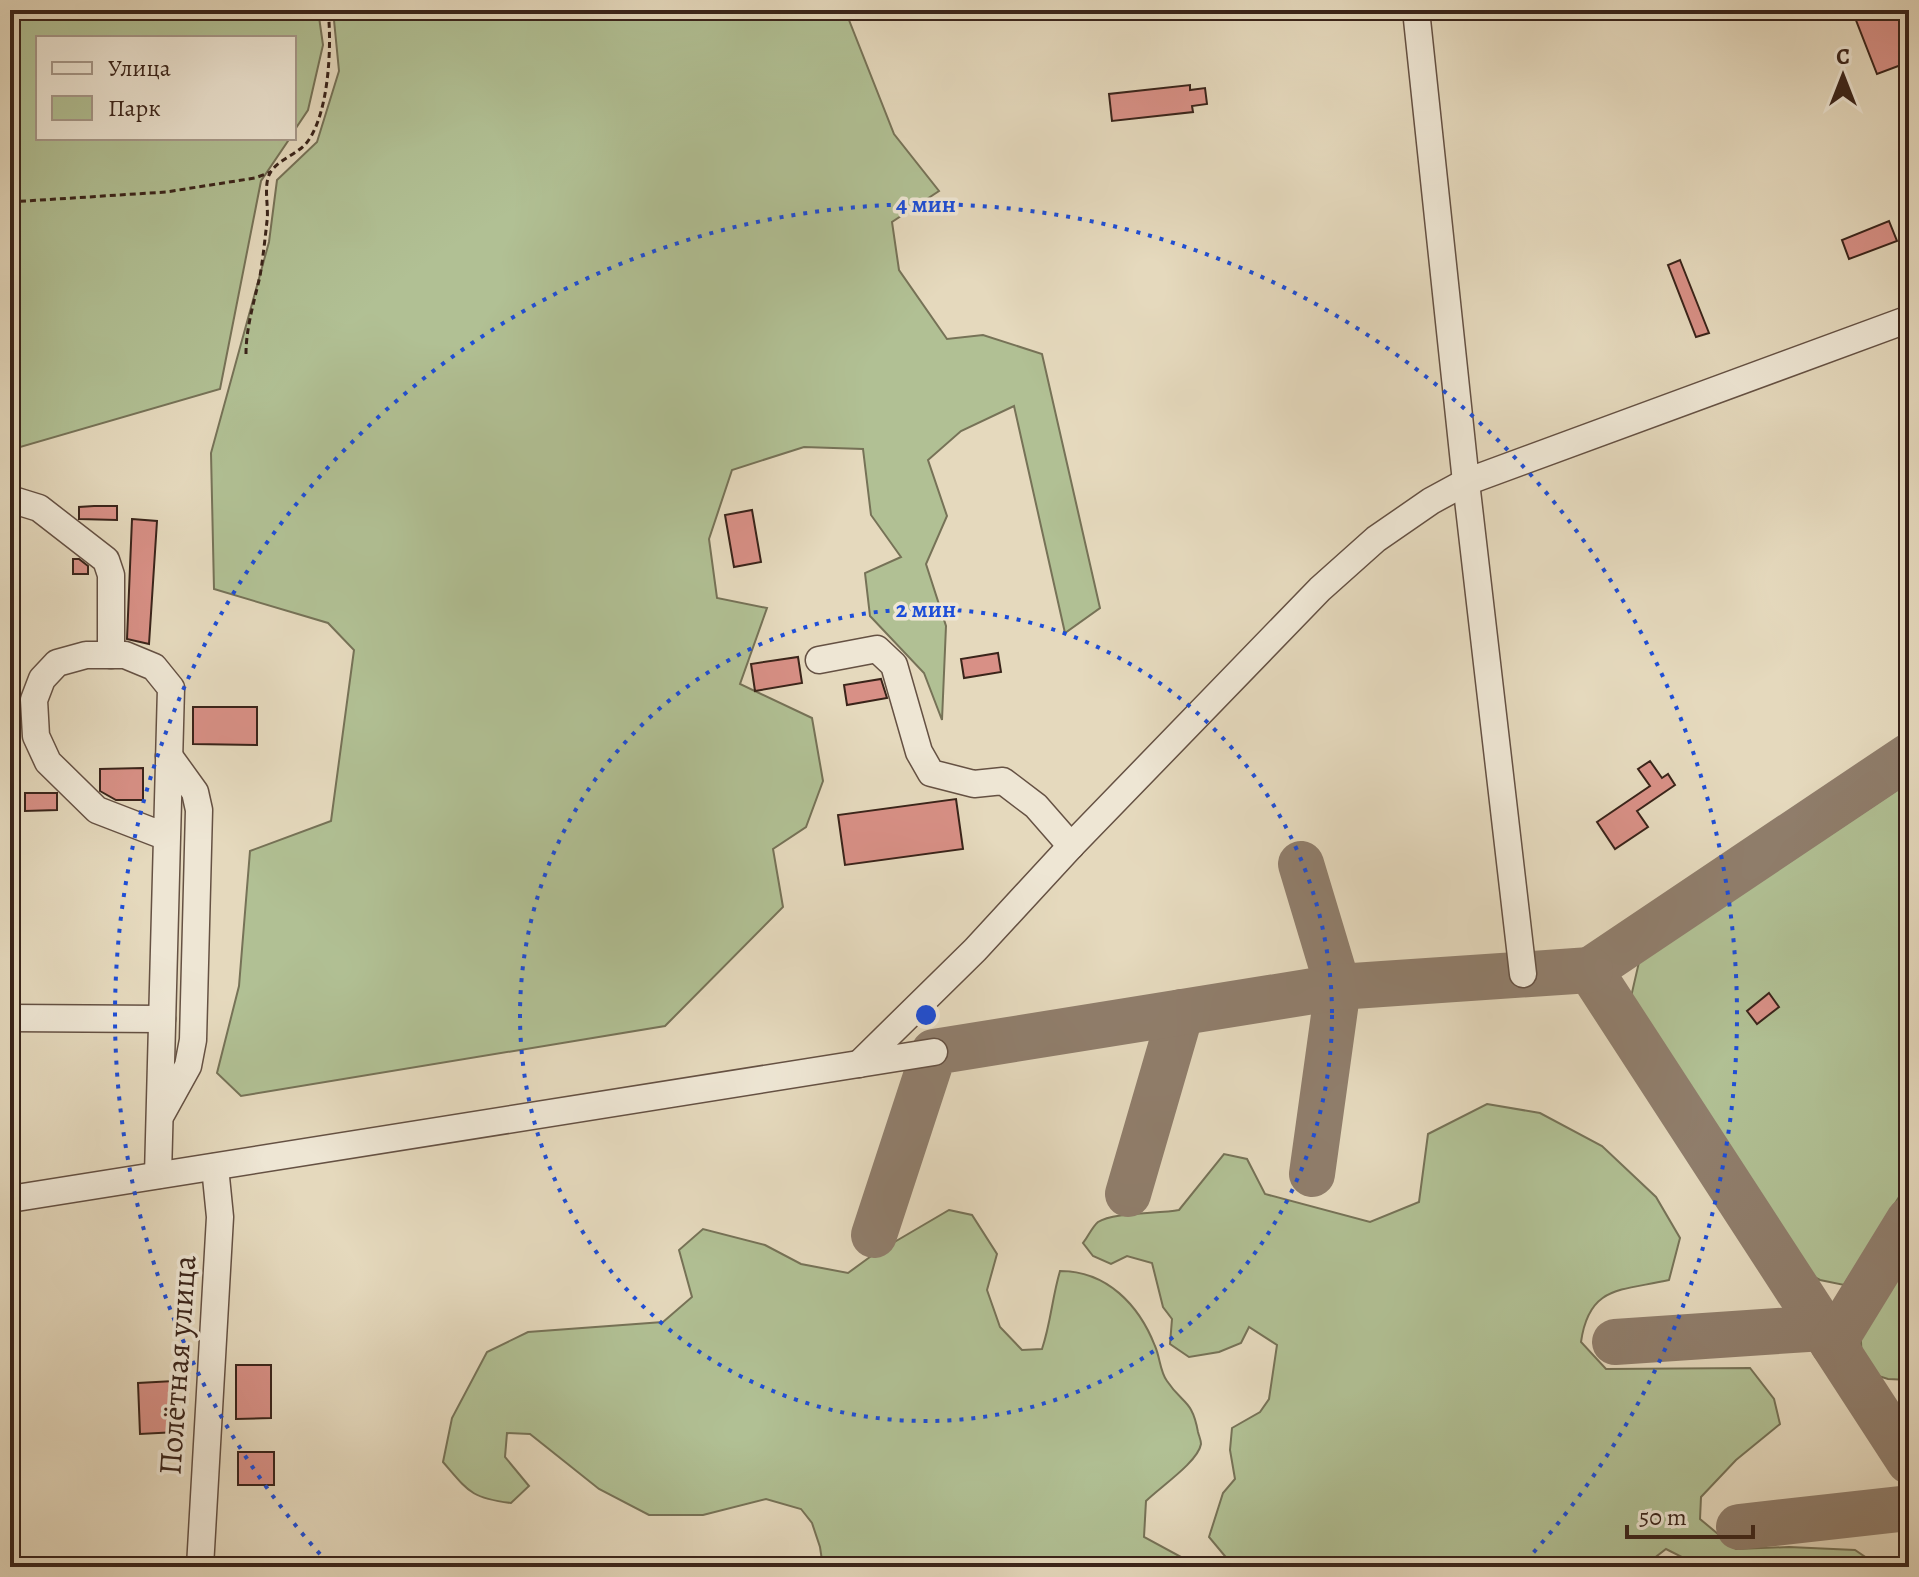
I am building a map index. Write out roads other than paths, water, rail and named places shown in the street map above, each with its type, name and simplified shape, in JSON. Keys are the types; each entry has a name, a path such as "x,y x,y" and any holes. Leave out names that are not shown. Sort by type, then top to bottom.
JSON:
{"street":[{"path":"1416,10 1523,974"},
{"path":"859,1064 975,950 1071,846 1320,589 1376,539 1431,501 1466,482 1909,319"},
{"path":"10,499 39,508 106,560 111,575 111,655"},
{"path":"819,660 877,649 894,665 919,752 931,773 974,784 1003,781 1036,806 1071,846"},
{"path":"158,1175 171,688 154,667 125,655 86,655 57,663 42,679 34,700 36,736 48,762 97,810 167,837"},
{"path":"160,1117 188,1066 193,1040 196,933 199,810 195,792 169,756"},
{"path":"10,1018 162,1019"},
{"path":"10,1199 934,1052"},
{"name":"Полётная улица","path":"200,1567 220,1217 215,1167"}]}
